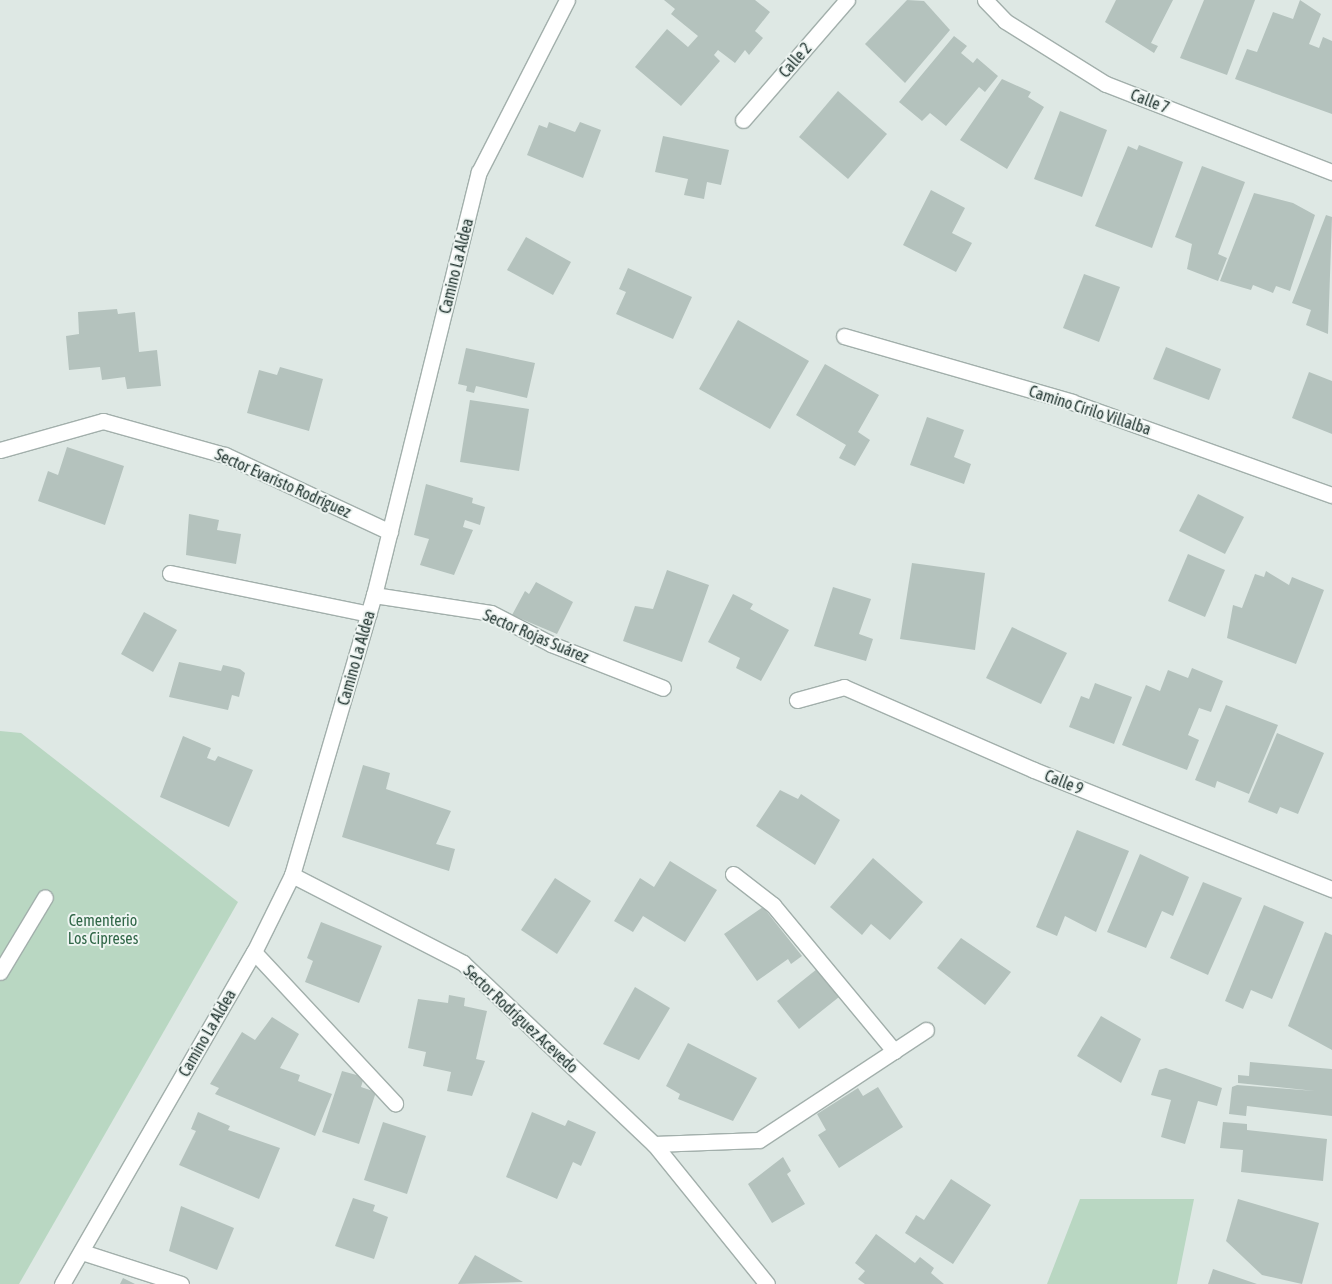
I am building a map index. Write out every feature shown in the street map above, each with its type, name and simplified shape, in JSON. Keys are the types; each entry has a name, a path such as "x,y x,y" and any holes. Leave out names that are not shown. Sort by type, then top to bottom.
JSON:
{"street":[{"name":"Camino La Aldea","path":"62,1284 254,952 292,875 369,614 479,172 567,0"},
{"name":"Calle 2","path":"743,120 847,0"},
{"name":"Calle 7","path":"985,0 1005,20 1106,84 1332,172"},
{"name":"Camino Cirilo Villalba","path":"844,336 1072,402 1332,494"},
{"name":"Sector Evaristo Rodríguez","path":"0,450 103,421 225,454 390,532"},
{"path":"170,573 369,614"},
{"name":"Sector Rojas Suárez","path":"374,595 491,613 551,644 663,688"},
{"name":"Calle 9","path":"797,700 844,687 1034,770 1332,889"},
{"path":"732,874 773,905 894,1052"},
{"name":"Sector Rodríguez Acevedo","path":"292,875 462,963 654,1144 767,1284"},
{"path":"0,972 45,896"},
{"path":"254,952 395,1103"},
{"path":"654,1144 759,1140 926,1030"},
{"path":"82,1252 182,1284"}],"green space":[{"name":"Cementerio Los Cipreses","path":"0,731 21,733 238,902 19,1284 0,1284"},
{"path":"1080,1199 1194,1199 1177,1284 1047,1284"}],"building":[{"path":"664,0 755,0 770,12 755,31 763,38 749,55 745,50 735,63 718,50 714,55 720,61 681,106 635,67 667,29 688,47 698,36 671,14 675,9"},
{"path":"907,0 924,1 950,30 905,83 865,44"},
{"path":"1116,0 1173,0 1151,43 1158,46 1154,53 1105,22"},
{"path":"1204,0 1255,0 1227,75 1180,58"},
{"path":"1300,0 1321,14 1309,44 1319,48 1323,37 1332,41 1332,114 1235,79 1247,49 1257,52 1273,12 1293,19"},
{"path":"954,36 967,46 961,53 973,63 977,58 998,76 985,92 979,87 946,126 930,113 922,121 899,102"},
{"path":"1002,79 1031,92 1028,97 1044,107 1007,169 960,140"},
{"path":"838,91 887,134 848,179 799,137"},
{"path":"1060,111 1107,130 1082,197 1034,179"},
{"path":"549,122 575,132 580,122 601,130 583,178 527,155 539,125 547,128"},
{"path":"663,136 729,150 721,185 707,182 704,199 684,195 688,179 655,172"},
{"path":"1139,145 1183,162 1152,248 1095,226 1128,146 1137,150"},
{"path":"1202,166 1245,182 1218,254 1227,258 1218,281 1187,269 1192,244 1175,237"},
{"path":"931,190 965,208 952,233 972,243 956,272 903,245"},
{"path":"1254,193 1293,203 1315,215 1290,291 1276,286 1273,293 1253,285 1251,290 1220,281"},
{"path":"1326,215 1332,217 1328,334 1306,325 1311,310 1292,303"},
{"path":"526,237 571,262 553,295 507,270"},
{"path":"628,268 692,297 673,339 616,314 626,292 619,289"},
{"path":"1084,274 1120,287 1099,342 1063,328"},
{"path":"117,309 118,314 135,312 139,352 157,350 161,386 127,389 125,377 102,380 100,367 69,370 66,336 79,334 78,312"},
{"path":"738,320 809,361 770,429 699,389"},
{"path":"1166,347 1221,369 1209,400 1153,379"},
{"path":"466,348 535,363 527,398 476,386 474,393 466,391 467,386 458,384"},
{"path":"825,364 879,395 858,432 870,440 855,466 839,458 846,445 796,415"},
{"path":"280,367 323,379 309,431 247,413 259,370 277,375"},
{"path":"1309,372 1332,381 1332,434 1292,418"},
{"path":"470,400 529,409 519,471 460,462"},
{"path":"927,417 964,430 954,457 971,464 964,484 910,465"},
{"path":"67,447 124,466 105,525 38,501 48,471 58,475"},
{"path":"426,484 473,498 472,503 485,507 480,525 465,520 463,527 473,530 454,575 420,565 429,539 414,535"},
{"path":"1198,494 1244,517 1225,554 1179,531"},
{"path":"189,514 219,520 217,530 241,534 236,564 186,555"},
{"path":"1188,554 1225,570 1205,617 1168,601"},
{"path":"912,563 985,573 975,650 900,639"},
{"path":"667,570 709,585 682,662 623,641 635,606 653,609"},
{"path":"1266,571 1289,585 1292,577 1324,590 1296,664 1227,638 1233,605 1242,608 1255,574 1264,577"},
{"path":"536,582 573,602 557,634 512,615 525,591 529,594"},
{"path":"833,587 871,599 859,634 873,639 866,661 814,646"},
{"path":"733,594 753,604 750,609 789,630 761,681 736,668 740,658 708,642"},
{"path":"144,612 177,630 153,672 121,654"},
{"path":"1012,627 1067,653 1041,704 986,678"},
{"path":"179,662 221,671 223,665 240,669 245,673 239,697 232,695 228,710 169,697"},
{"path":"1192,668 1223,681 1211,712 1199,708 1188,735 1199,740 1187,770 1122,745 1146,685 1160,691 1168,670 1188,678"},
{"path":"1095,683 1132,697 1114,744 1069,727 1081,696 1089,699"},
{"path":"1226,705 1278,725 1249,794 1217,781 1215,788 1195,780"},
{"path":"1277,733 1324,753 1298,814 1280,807 1277,814 1248,802"},
{"path":"183,736 211,748 207,758 215,761 218,756 253,770 229,827 160,797"},
{"path":"363,765 390,773 386,789 451,811 436,844 455,849 449,871 342,837"},
{"path":"780,790 798,799 801,794 840,820 815,865 756,826"},
{"path":"1077,830 1129,851 1096,932 1065,916 1057,936 1036,927"},
{"path":"1140,854 1189,877 1173,916 1162,911 1146,948 1107,932"},
{"path":"873,858 923,902 890,940 871,924 862,935 830,907"},
{"path":"670,861 717,890 685,942 643,916 633,932 614,921 640,878 654,887"},
{"path":"555,878 591,901 557,954 521,930"},
{"path":"1203,882 1242,898 1208,975 1170,958"},
{"path":"1264,905 1304,922 1272,999 1251,990 1243,1009 1225,1001"},
{"path":"763,907 802,956 791,964 788,959 757,981 724,934"},
{"path":"321,922 382,946 359,1003 305,982 313,961 307,958"},
{"path":"1325,932 1332,935 1332,1050 1288,1026"},
{"path":"961,938 1011,972 985,1005 937,968"},
{"path":"817,969 839,997 799,1029 777,1001"},
{"path":"635,987 670,1008 639,1060 603,1044"},
{"path":"449,995 465,998 464,1006 487,1011 476,1059 485,1061 472,1096 447,1091 451,1072 423,1066 426,1052 408,1048 418,999 448,1003"},
{"path":"1101,1016 1141,1039 1121,1083 1077,1056"},
{"path":"272,1017 299,1034 280,1068 300,1075 298,1081 332,1094 315,1136 215,1094 219,1088 210,1084 242,1032 255,1040"},
{"path":"688,1043 757,1078 733,1121 678,1099 680,1094 666,1086"},
{"path":"1250,1062 1332,1069 1332,1116 1247,1106 1246,1116 1229,1114 1232,1087 1237,1085 1315,1091 1238,1083 1238,1075 1249,1076"},
{"path":"1166,1068 1222,1088 1217,1106 1198,1101 1185,1144 1161,1137 1171,1100 1151,1095 1159,1070"},
{"path":"342,1071 364,1077 361,1087 376,1092 359,1144 322,1132"},
{"path":"878,1087 903,1127 839,1168 818,1135 826,1130 817,1114 858,1088 863,1096"},
{"path":"198,1112 230,1126 228,1130 280,1148 259,1199 179,1165 196,1131 191,1129"},
{"path":"532,1112 565,1126 568,1120 596,1132 581,1166 573,1162 557,1199 506,1177"},
{"path":"383,1122 426,1136 407,1194 364,1180"},
{"path":"1223,1122 1247,1124 1247,1130 1327,1139 1323,1181 1241,1172 1243,1150 1220,1148"},
{"path":"783,1157 791,1171 787,1174 805,1204 772,1223 748,1184"},
{"path":"951,1179 991,1205 953,1264 905,1233 916,1215 924,1220"},
{"path":"353,1198 375,1205 373,1211 388,1217 374,1259 335,1246"},
{"path":"1238,1199 1319,1223 1302,1284 1262,1275 1226,1241"},
{"path":"181,1206 234,1228 217,1270 169,1251"},
{"path":"876,1234 915,1263 920,1257 934,1268 931,1273 944,1284 865,1284 858,1279 865,1271 855,1263"},
{"path":"475,1255 523,1282 458,1284"},
{"path":"1213,1269 1257,1284 1208,1284"},
{"path":"123,1278 135,1284 120,1284"}]}
